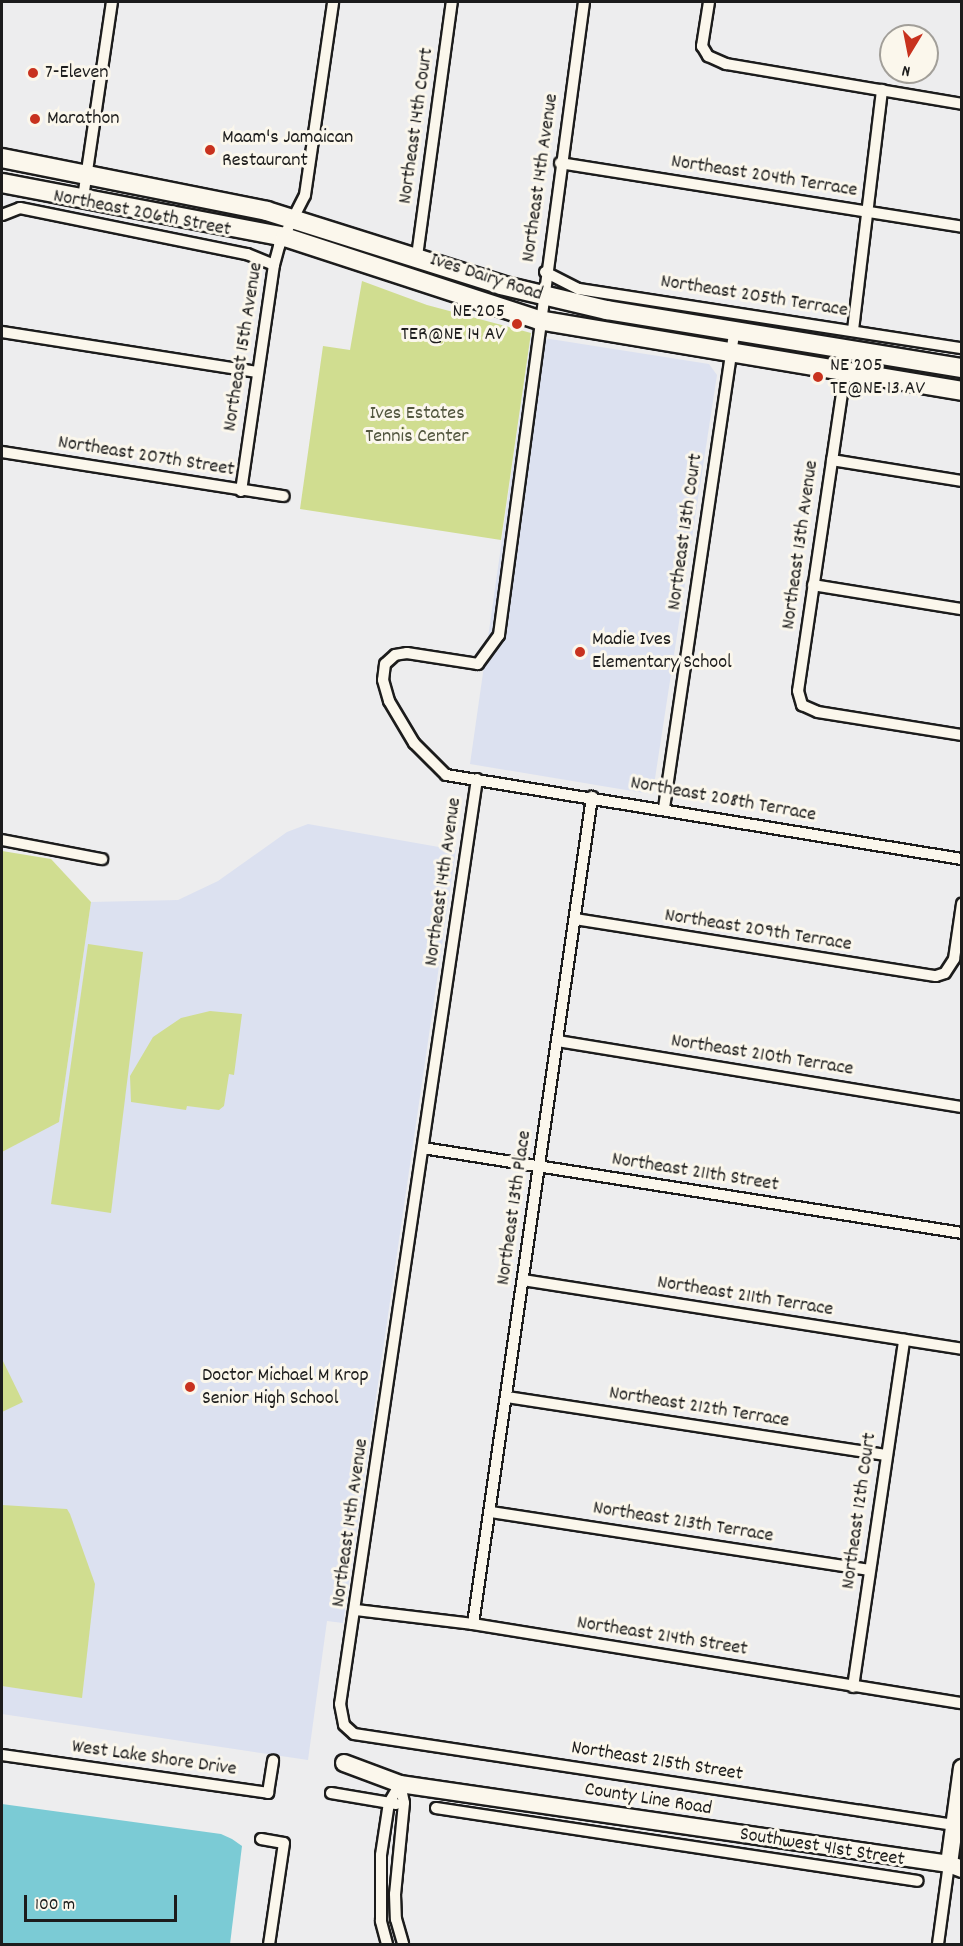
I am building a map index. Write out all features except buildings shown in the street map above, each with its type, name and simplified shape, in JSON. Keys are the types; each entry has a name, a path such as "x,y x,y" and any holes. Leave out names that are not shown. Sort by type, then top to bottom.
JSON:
{"main road":[{"name":"Ives Dairy Road","path":"2,158 294,219 542,295 734,332 962,368"},
{"name":"Ives Dairy Road","path":"2,187 83,198 285,237 539,320 731,355 962,392"}],"street":[{"path":"83,198 111,2"},
{"name":"Northeast 15th Avenue","path":"241,491 274,265 305,195 333,2"},
{"name":"Northeast 14th Court","path":"417,256 452,2"},
{"name":"Northeast 14th Avenue","path":"354,1734 344,1725 340,1704 356,1610 477,779 446,775 414,743 389,701 383,680 385,664 395,655 407,653 478,664 499,635 541,331 539,320 545,272 584,2"},
{"path":"709,2 702,46 708,57 726,64 962,104"},
{"path":"853,330 882,90"},
{"name":"Northeast 204th Terrace","path":"560,163 962,227"},
{"name":"Northeast 206th Street","path":"2,215 20,208 247,254 274,265"},
{"name":"Northeast 205th Terrace","path":"545,272 579,289 962,348"},
{"path":"2,332 257,372"},
{"name":"Northeast 13th Court","path":"664,808 734,332"},
{"name":"Northeast 13th Avenue","path":"845,373 798,691 802,705 818,712 962,735"},
{"name":"Northeast 207th Street","path":"2,452 284,496"},
{"path":"832,460 962,481"},
{"path":"813,585 962,609"},
{"name":"Northeast 208th Terrace","path":"477,779 592,796 962,859"},
{"name":"Northeast 13th Place","path":"473,1624 491,1512 592,796"},
{"path":"2,840 102,859"},
{"name":"Northeast 209th Terrace","path":"575,919 936,976 945,973 954,959 962,904"},
{"name":"Northeast 210th Terrace","path":"558,1041 962,1107"},
{"name":"Northeast 211th Street","path":"423,1148 962,1233"},
{"name":"Northeast 211th Terrace","path":"523,1280 962,1349"},
{"name":"Northeast 12th Court","path":"853,1686 904,1340"},
{"name":"Northeast 212th Terrace","path":"507,1397 886,1455"},
{"name":"Northeast 213th Terrace","path":"491,1512 870,1570"},
{"name":"Northeast 214th Street","path":"356,1610 473,1624 962,1703"},
{"name":"Northeast 215th Street","path":"354,1734 954,1825"},
{"name":"West Lake Shore Drive","path":"2,1755 268,1793 273,1760"},
{"name":"County Line Road","path":"344,1763 400,1784 957,1864"},
{"path":"938,1944 957,1864 954,1825 961,1773"},
{"path":"387,1944 381,1921 380,1894 389,1803 400,1784"},
{"path":"400,1784 404,1806 395,1894 396,1919 403,1944"},
{"path":"331,1793 404,1806"},
{"name":"Southwest 41st Street","path":"436,1808 918,1881"},
{"path":"261,1839 284,1843 269,1944"}],"shaded area":[{"name":"Madie Ives Elementary School","path":"531,336 709,364 717,375 654,785 644,793 470,764"},
{"name":"Doctor Michael M Krop Senior High School","path":"308,824 456,850 343,1623 327,1621 308,1760 2,1714 2,1152 59,1121 91,902 178,900 218,881 287,832"}],"green space":[{"name":"Ives Estates Tennis Center","path":"362,281 427,305 531,333 501,540 300,509 323,346 350,350"},
{"path":"2,851 51,859 91,902 59,1122 2,1152"},
{"path":"88,944 143,952 111,1213 51,1204"},
{"path":"210,1011 242,1014 234,1075 229,1074 224,1106 219,1110 187,1106 186,1110 131,1102 130,1076 153,1037 181,1018"},
{"path":"2,1359 23,1402 2,1412"},
{"path":"2,1505 67,1509 70,1514 95,1584 82,1698 2,1686"}],"water":[{"path":"2,1804 221,1834 232,1839 242,1846 230,1944 2,1944"}],"place":[{"name":"7-Eleven","path":"33,73"},
{"name":"Marathon","path":"35,119"},
{"name":"Maam's Jamaican Restaurant","path":"210,150"},
{"name":"NE 205 TER@NE 14 AV","path":"517,324"},
{"name":"NE 205 TE@NE 13 AV","path":"818,377"},
{"name":"Madie Ives Elementary School","path":"580,652"},
{"name":"Doctor Michael M Krop Senior High School","path":"190,1387"}]}
